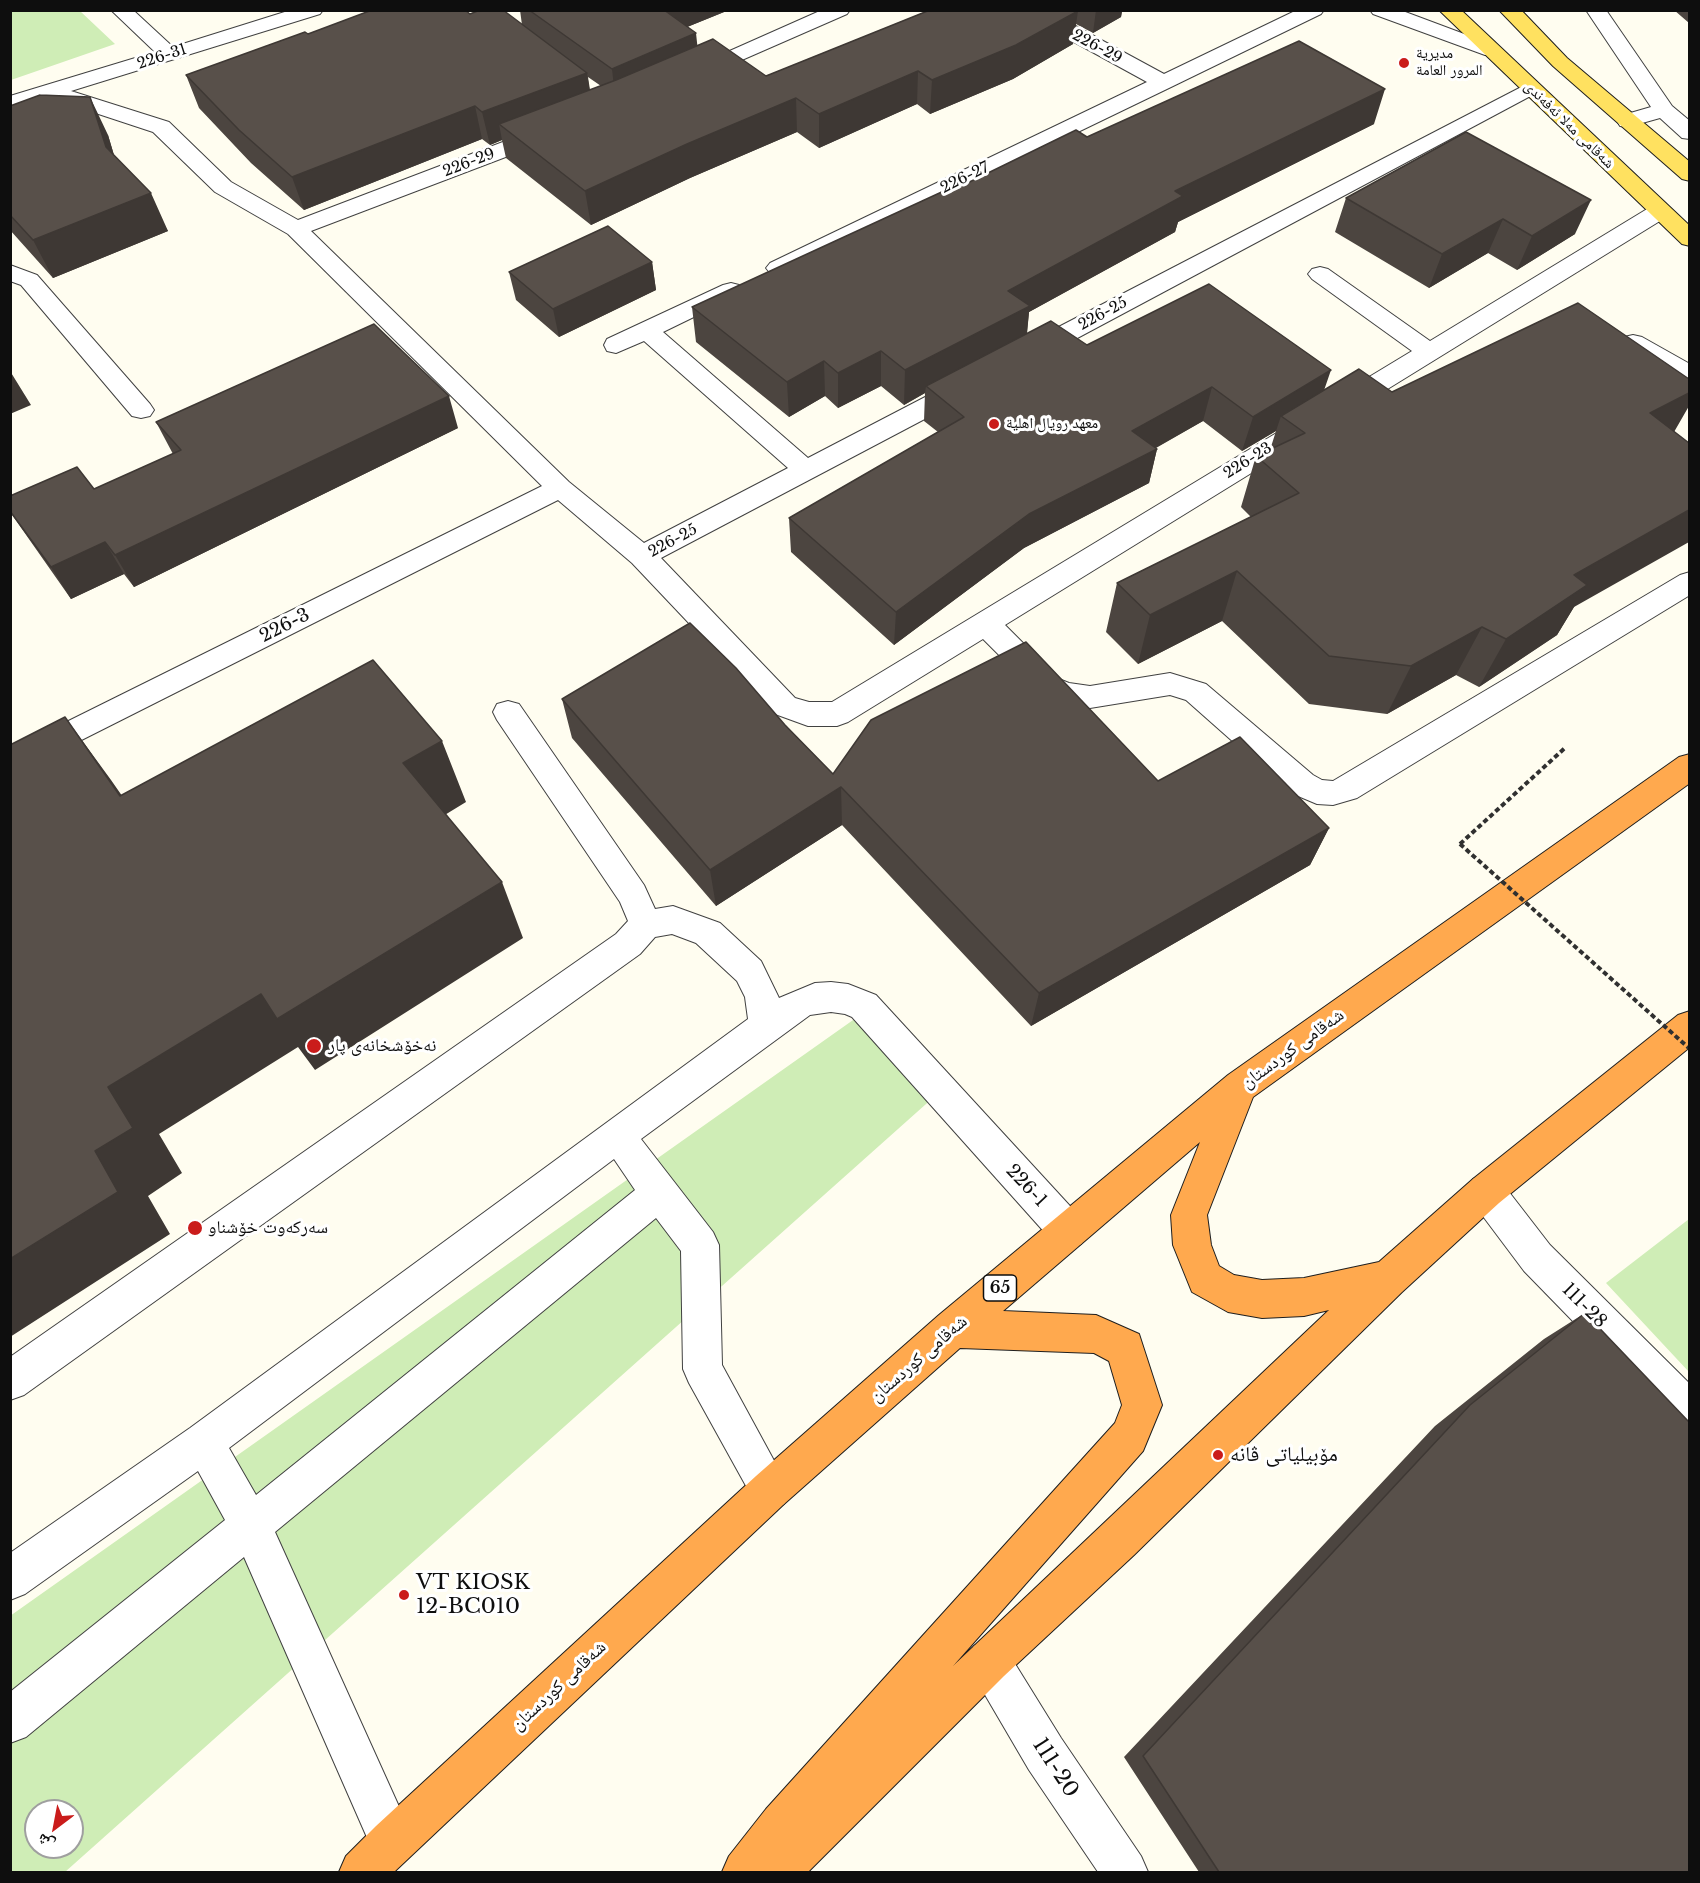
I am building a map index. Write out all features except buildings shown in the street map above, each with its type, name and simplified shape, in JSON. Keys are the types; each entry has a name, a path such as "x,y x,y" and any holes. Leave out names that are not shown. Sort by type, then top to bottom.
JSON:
{"highway":[{"name":"شەقامی کوردستان","path":"362,1872 771,1490 953,1329 1240,1086 1689,766"},
{"path":"776,1872 989,1661 1119,1540 1389,1279 1486,1191 1689,1026"},
{"path":"1240,1086 1189,1215 1192,1245 1205,1279 1228,1293 1262,1299 1304,1298 1389,1279"},
{"path":"745,1872 782,1825 1129,1437 1142,1405 1125,1348 1096,1334 953,1329"}],"main road":[{"name":"شەقامی مەلا ئەفەندی","path":"1449,10 1689,240"},
{"path":"1509,10 1624,131 1689,174"},
{"path":"1587,141 1624,131"}],"street":[{"path":"121,10 169,54"},
{"name":"226-31","path":"10,104 313,10"},
{"path":"678,80 840,10"},
{"name":"226-29","path":"1030,10 1164,83"},
{"name":"226-27","path":"616,345 1314,10"},
{"path":"1380,10 1492,51"},
{"path":"1596,10 1664,110 1689,134"},
{"name":"226-25","path":"642,556 1531,88"},
{"path":"54,92 161,127 223,187 296,229 560,488 642,556"},
{"path":"1624,131 1664,110"},
{"name":"226-29","path":"296,229 568,125"},
{"name":"226-23","path":"642,556 785,706 808,714 837,714 1660,211"},
{"path":"10,272 29,280 141,410"},
{"path":"1320,274 1428,351"},
{"path":"647,331 806,470"},
{"path":"1633,344 1689,375"},
{"name":"226-3","path":"10,764 560,488"},
{"path":"985,623 1049,687 1066,694 1089,697 1170,684 1196,693 1302,784 1317,792 1333,793 1346,789 1689,582"},
{"path":"508,712 633,895 646,924"},
{"path":"10,1381 628,944 646,924 673,920 708,933 749,971 762,996 766,1025"},
{"name":"226-1","path":"10,1579 204,1442 766,1025 798,1004 815,998 848,999 864,1006 1068,1231"},
{"path":"618,1136 700,1245 703,1369 771,1490"},
{"name":"111-28","path":"1486,1191 1537,1258 1689,1413"},
{"path":"10,1721 659,1193"},
{"path":"204,1442 250,1526 392,1842"},
{"name":"111-20","path":"989,1661 1044,1754 1125,1872"}],"path":[{"path":"1566,747 1460,844 1689,1049"}],"green space":[{"path":"10,11 80,11 115,44 11,80"},
{"path":"863,1013 935,1096 84,1855 84,1799 24,1799 24,1859 80,1859 65,1872 11,1872 10,1616"},
{"path":"1689,1219 1689,1372 1606,1283"}],"place":[{"name":"مديرية المرور العامة","path":"1404,63"},
{"name":"معهد رويال اهلية","path":"994,424"},
{"name":"نەخۆشخانەی پار","path":"314,1046"},
{"name":"سەرکەوت خۆشناو","path":"195,1228"},
{"name":"مۆبیلیاتی ڤانە","path":"1218,1455"},
{"name":"VT KIOSK 12-BC010","path":"404,1595"}]}
